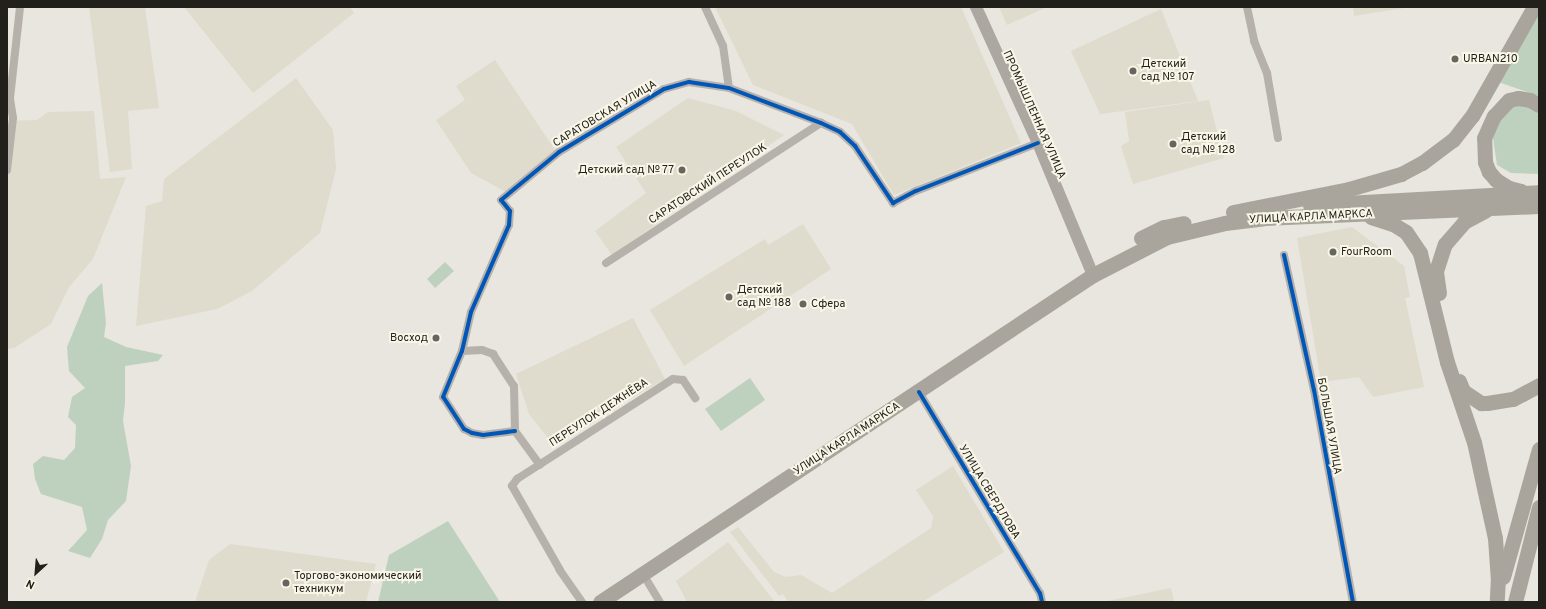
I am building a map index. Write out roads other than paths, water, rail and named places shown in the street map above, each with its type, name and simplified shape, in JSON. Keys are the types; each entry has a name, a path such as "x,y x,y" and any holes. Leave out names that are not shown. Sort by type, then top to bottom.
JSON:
{"highway":[{"path":"1263,208 1348,189 1401,174 1422,163 1453,140 1472,116 1534,7"},
{"path":"1534,199 1509,188 1491,174 1485,162 1484,138 1494,116 1509,100 1518,98 1530,100 1539,105"},
{"path":"1263,208 1534,199"},
{"name":"УЛИЦА КАРЛА МАРКСА","path":"600,602 919,392 1093,275 1167,237 1197,229 1264,218 1498,208 1534,199"},
{"name":"УЛИЦА КАРЛА МАРКСА","path":"1093,275 1115,253 1164,227 1263,208"},
{"path":"1498,208 1480,213 1464,222 1448,238 1439,257 1436,277 1454,359 1463,391 1481,402 1493,404 1513,399 1539,385"},
{"path":"1354,214 1376,217 1400,228 1410,236 1420,253 1447,362 1474,442 1494,533 1498,556 1496,600"},
{"path":"1496,600 1539,449"},
{"path":"1515,602 1523,565 1539,507"},
{"path":"1523,565 1539,527"}],"street":[{"path":"7,170 13,118 10,98 20,7"},
{"path":"705,7 723,46 729,88 821,123 840,132 855,146 893,203 916,191 1038,142"},
{"name":"ПРОМЫШЛЕННАЯ УЛИЦА","path":"976,7 1038,142 1093,275"},
{"path":"1247,7 1254,41 1267,73 1278,138"},
{"name":"САРАТОВСКАЯ УЛИЦА","path":"462,350 471,312 509,225 510,212 501,200 560,152 664,89 689,82 729,88"},
{"name":"САРАТОВСКИЙ ПЕРЕУЛОК","path":"606,263 821,123"},
{"name":"БОЛЬШАЯ УЛИЦА","path":"1284,255 1314,390 1353,602"},
{"path":"515,431 483,435 464,429 443,397 462,350 482,350 493,354 514,386 515,431 540,464"},
{"name":"ПЕРЕУЛОК ДЕЖНЁВА","path":"582,602 560,570 512,486 540,464 673,379 683,380 695,398"},
{"name":"УЛИЦА СВЕРДЛОВА","path":"919,392 1040,592 1042,602"},
{"path":"643,574 660,602"}],"place":[{"name":"URBAN210","path":"1455,59"},
{"name":"Детский сад № 107","path":"1133,71"},
{"name":"Детский сад № 128","path":"1173,144"},
{"name":"Детский сад № 77","path":"682,170"},
{"name":"FourRoom","path":"1333,252"},
{"name":"Детский сад № 188","path":"729,297"},
{"name":"Сфера","path":"803,304"},
{"name":"Восход","path":"436,338"},
{"name":"Торгово-экономический техникум","path":"286,583"}]}
